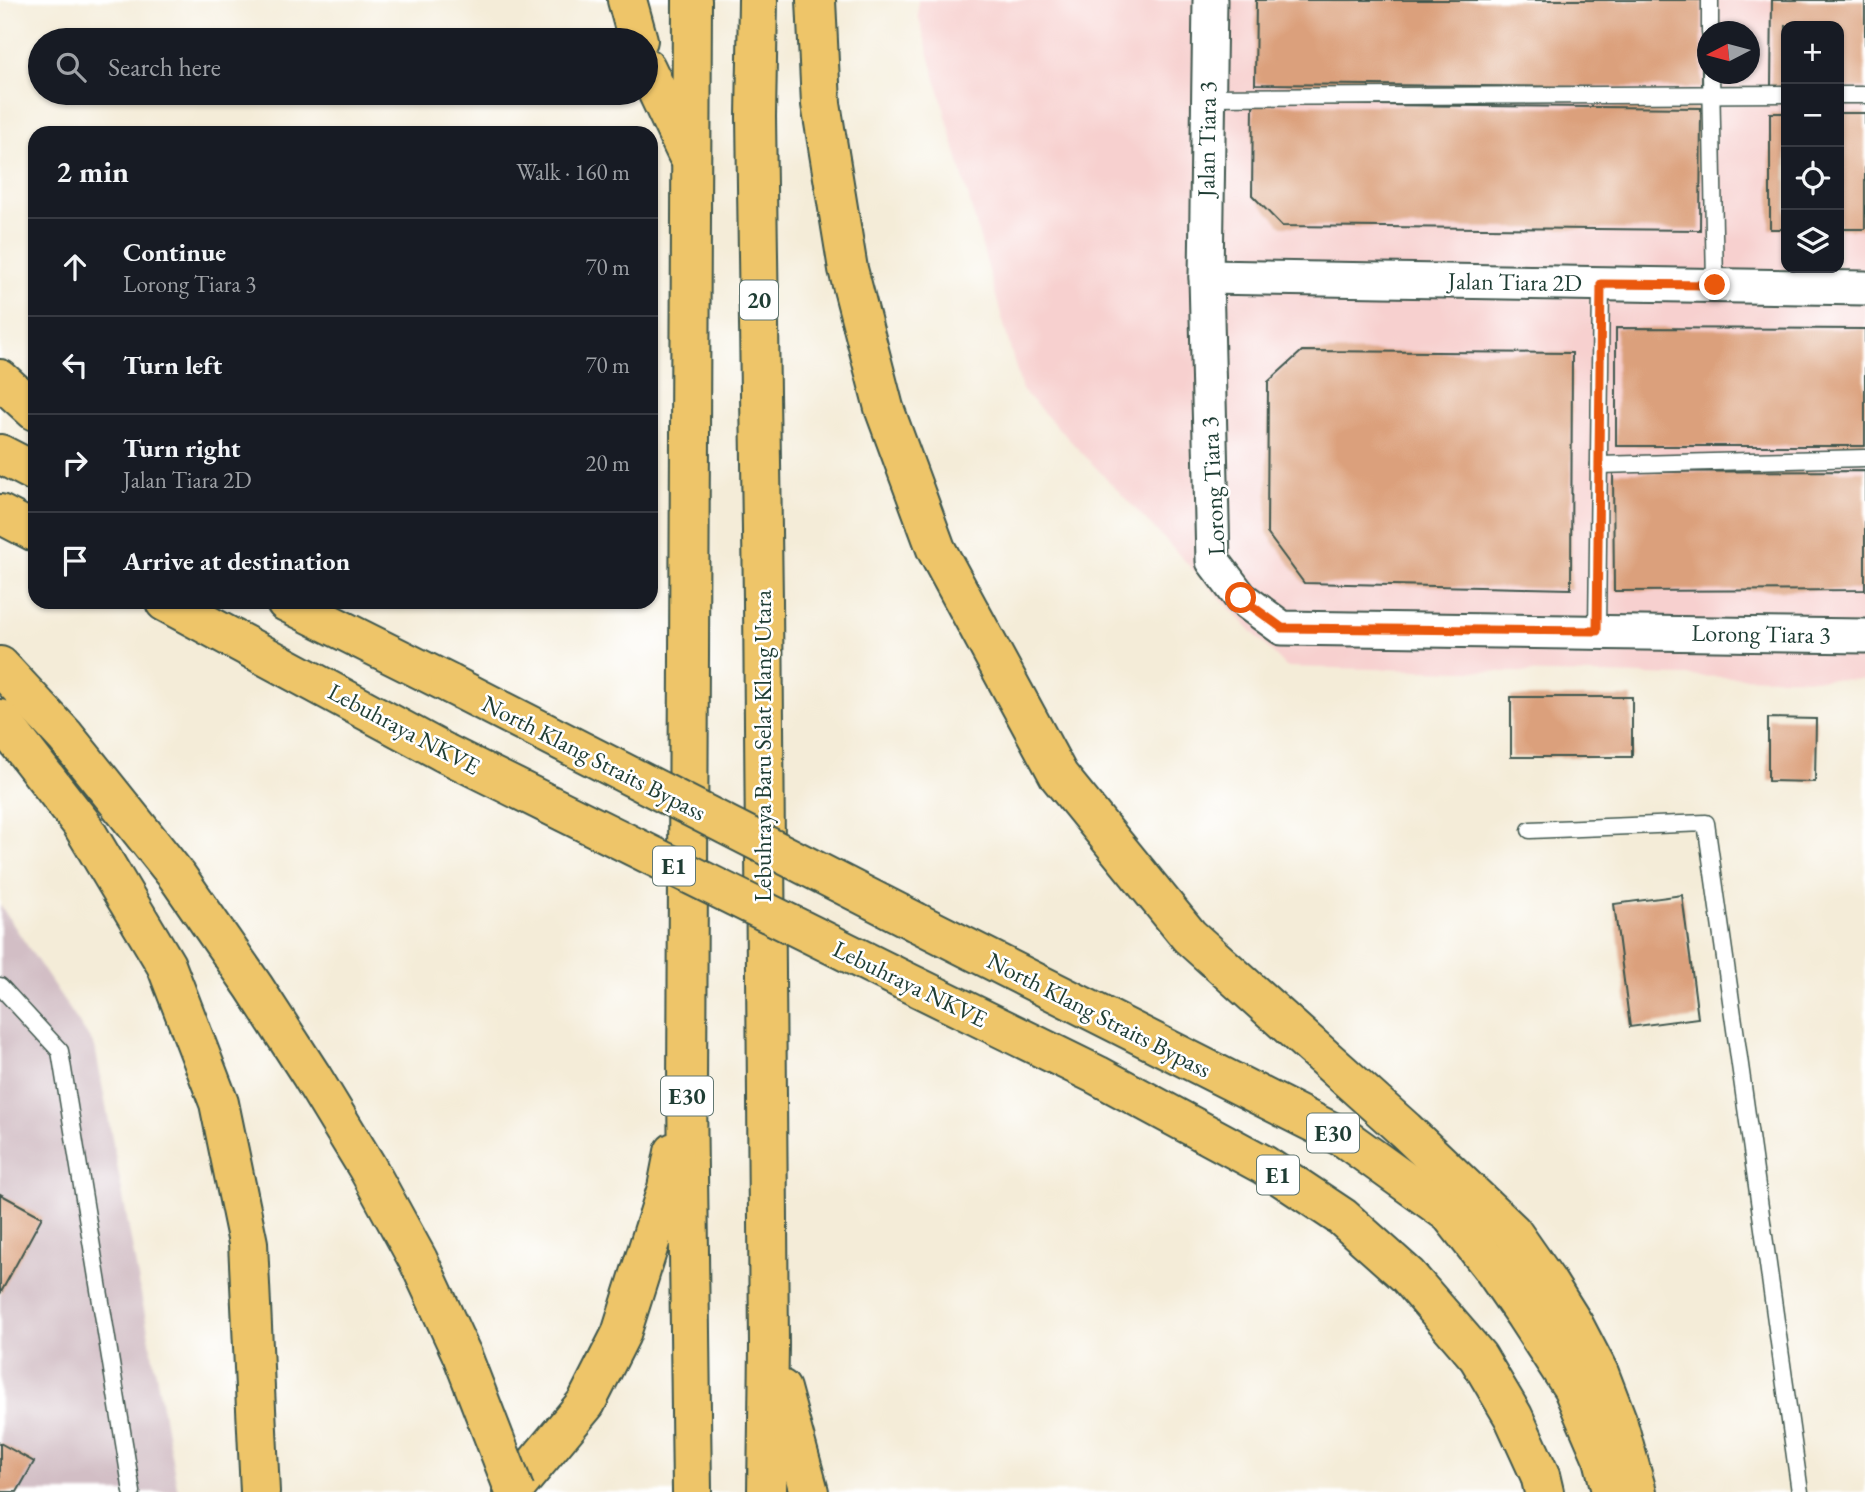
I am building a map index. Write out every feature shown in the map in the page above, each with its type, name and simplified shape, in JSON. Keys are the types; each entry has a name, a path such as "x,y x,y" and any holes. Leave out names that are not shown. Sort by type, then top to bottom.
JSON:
{"highway":[{"path":"627,0 635,28"},
{"path":"691,162 692,0"},
{"name":"Lebuhraya Baru Selat Klang Utara","path":"758,0 756,117 769,1346 767,1492"},
{"path":"816,0 821,104 848,269 884,408 936,549 1059,776 1189,936 1405,1130 1512,1232 1574,1325 1599,1373 1617,1420 1637,1492"},
{"path":"658,93 691,162"},
{"name":"E30","path":"691,162 687,1092 692,1492"},
{"path":"0,379 28,405"},
{"path":"0,454 28,468"},
{"path":"0,513 28,528"},
{"name":"Lebuhraya NKVE","path":"178,609 445,753 1097,1075 1264,1165 1342,1217 1408,1276 1478,1357 1513,1416 1540,1475 1544,1492"},
{"name":"E30","path":"300,609 373,647"},
{"path":"320,609 373,647"},
{"name":"North Klang Straits Bypass","path":"373,647 1346,1139 1450,1214 1518,1305 1572,1387 1603,1459 1611,1492"},
{"path":"0,666 65,736 177,876 311,1075 418,1259 462,1354 514,1492"},
{"path":"0,719 81,823 166,965 219,1103 248,1243 260,1492"},
{"path":"514,1492 586,1403 621,1334 667,1188 687,1092"},
{"path":"769,1346 809,1492"}],"street":[{"name":"Jalan Tiara 3","path":"1206,277 1210,0"},
{"name":"Jalan Tiara 2D","path":"1206,277 1865,288"},
{"name":"Lorong Tiara 3","path":"1206,277 1213,561 1241,598 1282,628 1865,636"}],"lane":[{"path":"1710,0 1710,21"},
{"path":"1712,84 1715,285"},
{"path":"1207,97 1781,94"},
{"path":"1844,95 1865,95"},
{"path":"1597,631 1601,284"},
{"path":"1599,465 1865,457"},
{"path":"1530,831 1706,823 1800,1492"},
{"path":"0,986 60,1051 132,1492"}],"shaded area":[{"path":"918,0 1865,0 1865,680 1286,667 1022,390 918,15"},
{"path":"0,905 95,1047 178,1492 0,1492"}],"building":[{"path":"1256,0 1702,0 1702,21 1697,21 1697,84 1702,84 1702,88 1255,84"},
{"path":"1772,0 1865,0 1865,88 1844,88 1844,21 1781,21 1781,87 1771,87"},
{"path":"1253,104 1701,108 1700,230 1282,226 1252,195"},
{"path":"1770,113 1781,113 1781,229 1770,229"},
{"path":"1844,113 1865,113 1865,229 1844,229"},
{"path":"1616,328 1865,329 1865,446 1616,446"},
{"path":"1302,351 1572,353 1571,589 1304,583 1267,533 1268,382"},
{"path":"1865,471 1865,590 1614,591 1613,472"},
{"path":"1511,697 1632,697 1632,757 1511,757"},
{"path":"1768,718 1816,719 1815,782 1768,781"},
{"path":"1682,895 1698,1018 1630,1027 1614,904"},
{"path":"0,1194 42,1217 0,1294"},
{"path":"0,1443 34,1462 17,1492 0,1492"}],"route":[{"path":"1241,598 1282,628 1597,631 1601,284 1715,285"}]}
